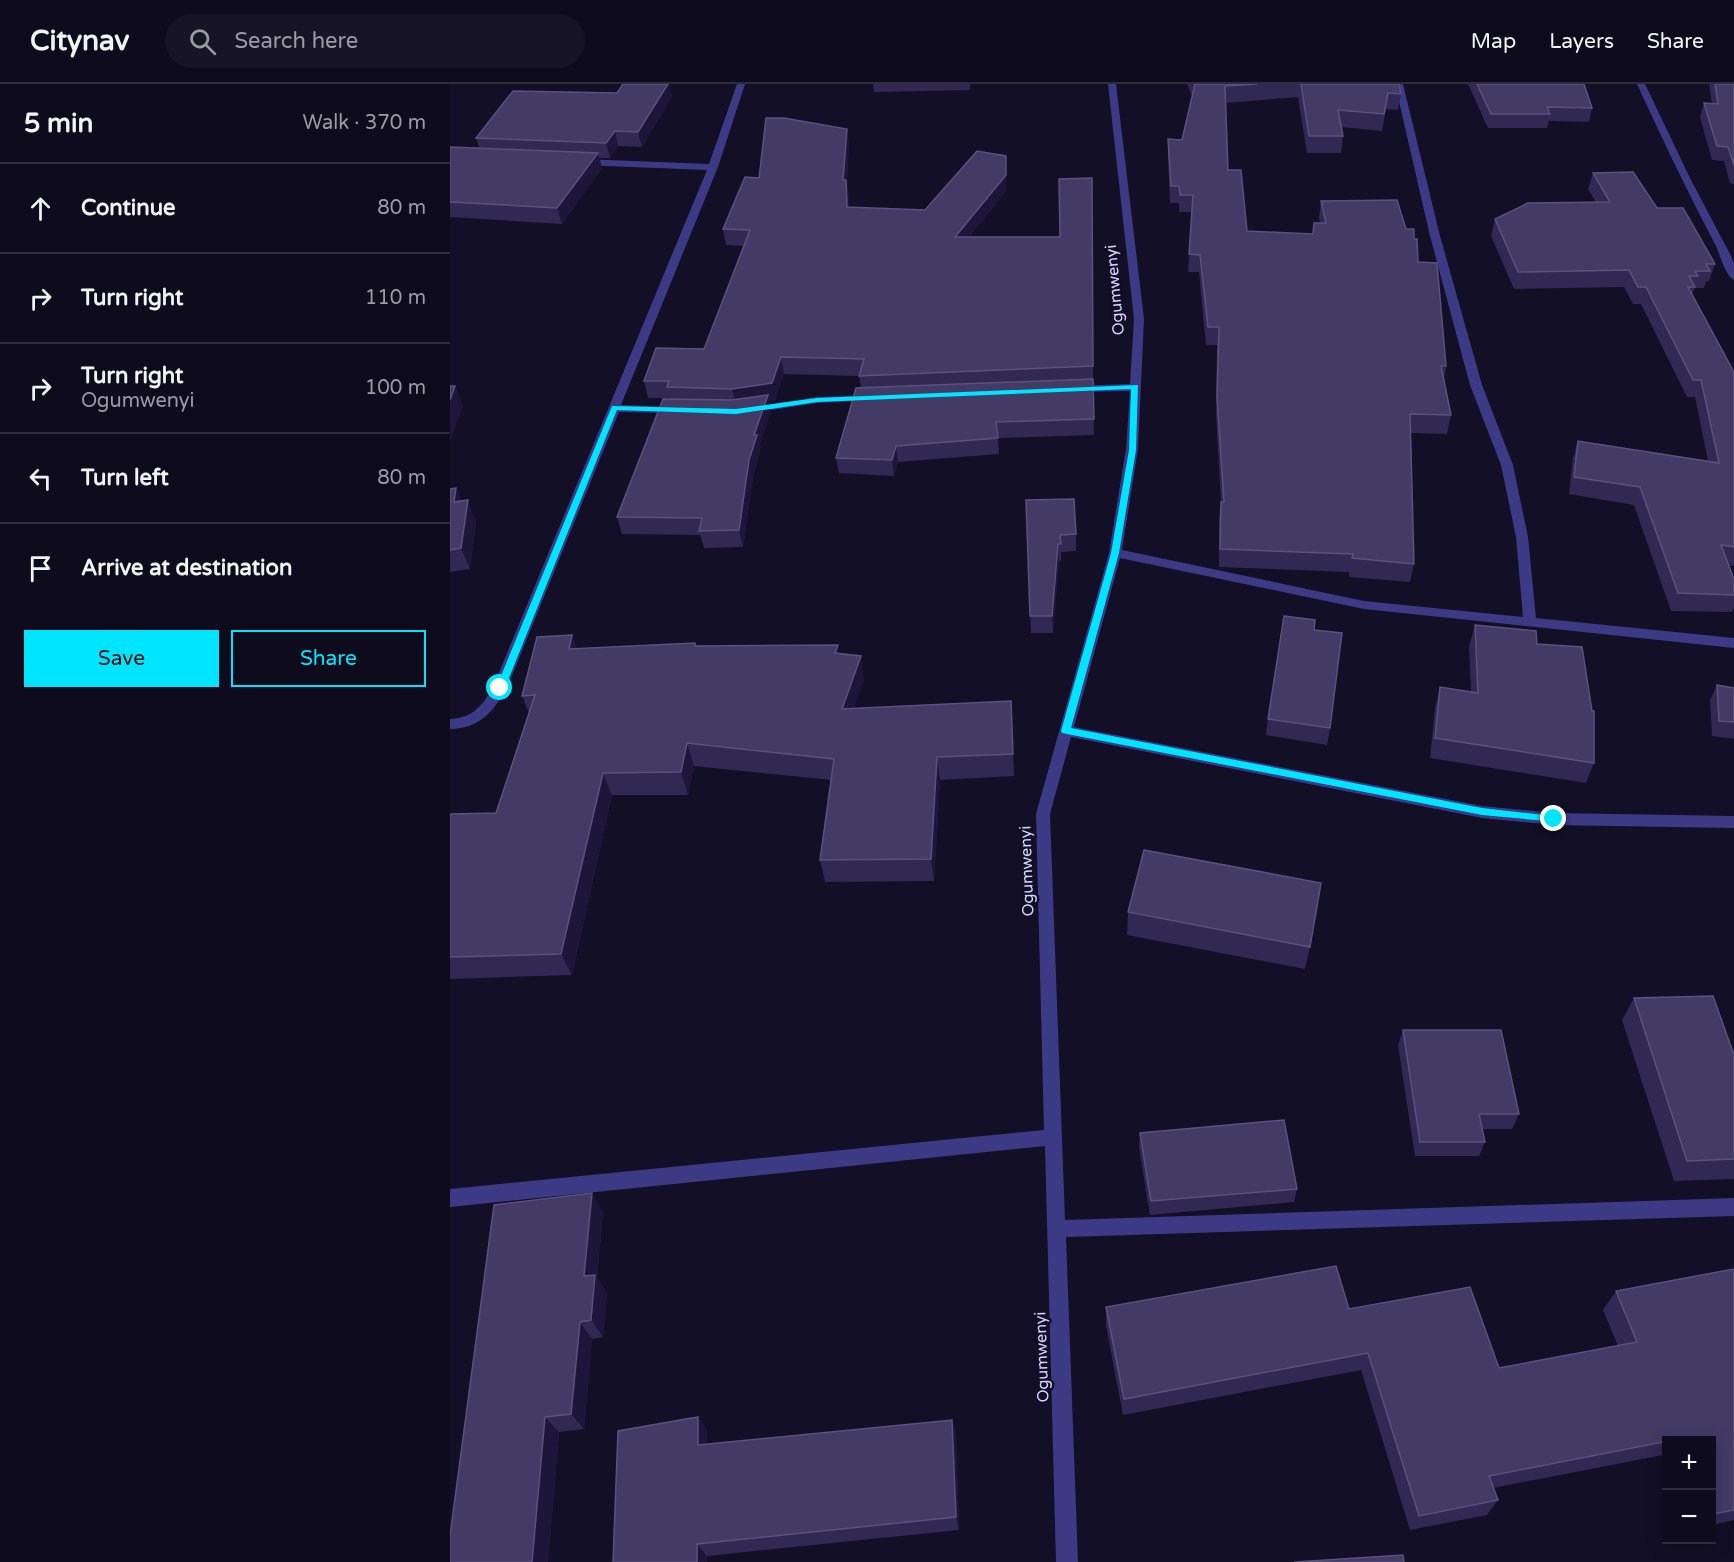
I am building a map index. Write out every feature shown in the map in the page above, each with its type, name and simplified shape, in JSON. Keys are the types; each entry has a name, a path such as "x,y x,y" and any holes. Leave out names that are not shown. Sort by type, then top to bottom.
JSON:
{"street":[{"path":"450,724 459,724 483,715 500,688 713,167 741,84"},
{"name":"Ogumwenyi","path":"1067,1562 1043,814 1115,553 1132,450 1139,319 1112,84"},
{"path":"1399,84 1435,236 1476,385 1507,465 1522,537 1530,622"},
{"path":"1641,84 1685,178 1726,256 1734,277"},
{"path":"570,162 713,167"},
{"path":"1055,390 1135,387"},
{"path":"736,411 817,400 883,398"},
{"path":"614,408 692,410"},
{"path":"1115,553 1365,605 1734,643"},
{"path":"1066,731 1482,812 1554,819 1734,822"},
{"path":"450,1198 1054,1137"},
{"path":"1056,1229 1734,1207"}],"building":[{"path":"623,84 668,84 638,132 615,131 606,143 476,138 513,91 617,93"},
{"path":"1195,84 1257,84 1225,86 1228,170 1241,170 1247,231 1313,234 1314,223 1326,223 1321,201 1397,200 1406,229 1414,229 1418,262 1437,263 1446,366 1441,366 1451,415 1410,414 1414,564 1352,558 1353,554 1220,549 1221,502 1224,502 1217,396 1219,327 1208,327 1200,255 1189,254 1193,195 1180,195 1179,186 1171,186 1168,139 1182,140"},
{"path":"1301,84 1399,84 1401,94 1388,93 1384,114 1338,110 1343,136 1309,136"},
{"path":"1477,84 1584,84 1592,108 1547,107 1550,114 1491,114"},
{"path":"1715,84 1734,84 1734,165 1728,147 1717,146 1704,103 1718,104"},
{"path":"766,118 784,118 847,129 843,180 846,180 847,207 925,210 977,151 1006,156 1006,175 955,237 1060,237 1059,179 1092,178 1093,366 859,376 864,359 781,357 772,383 732,389 667,387 669,381 644,381 656,348 704,349 750,230 723,229 745,177 759,178"},
{"path":"450,147 598,153 557,208 450,202"},
{"path":"1633,172 1657,208 1683,208 1715,264 1706,264 1710,271 1695,271 1698,276 1689,276 1695,287 1688,287 1734,372 1734,547 1721,545 1734,579 1734,595 1678,593 1640,487 1574,477 1578,441 1719,463 1701,380 1693,380 1646,287 1638,287 1629,270 1518,272 1495,219 1528,203 1610,202 1593,173"},
{"path":"1093,379 1094,419 996,422 998,438 896,446 892,460 836,458 856,388"},
{"path":"450,386 455,386 450,400"},
{"path":"768,395 754,435 757,435 749,460 739,530 699,531 702,518 617,517 663,399 732,400"},
{"path":"456,488 454,502 468,500 461,548 450,550 450,489"},
{"path":"1074,499 1076,534 1060,535 1061,544 1058,544 1052,616 1030,616 1026,500"},
{"path":"1284,616 1315,620 1314,630 1342,633 1330,728 1268,719"},
{"path":"1475,625 1536,631 1537,644 1582,647 1592,711 1594,711 1594,763 1435,738 1440,687 1478,693"},
{"path":"572,635 569,649 695,643 695,646 838,645 835,653 861,656 842,709 1011,701 1013,754 937,757 931,859 820,860 834,759 687,743 681,772 603,773 561,954 450,957 450,814 496,813 535,695 522,696 537,637"},
{"path":"1717,685 1734,688 1734,722 1719,721"},
{"path":"1144,850 1321,883 1310,947 1128,912"},
{"path":"1713,996 1734,1055 1734,1159 1687,1161 1634,998"},
{"path":"1403,1030 1501,1030 1519,1114 1479,1114 1485,1142 1420,1142"},
{"path":"1284,1120 1297,1189 1151,1201 1140,1133"},
{"path":"592,1193 584,1276 595,1275 591,1320 580,1322 571,1414 545,1417 532,1562 450,1562 450,1536 494,1205"},
{"path":"1336,1266 1349,1309 1470,1287 1499,1368 1637,1342 1616,1291 1734,1269 1734,1510 1716,1513 1716,1436 1662,1436 1662,1442 1489,1476 1498,1500 1419,1516 1368,1353 1124,1399 1106,1307"},
{"path":"698,1417 698,1445 952,1420 956,1517 697,1544 697,1562 613,1562 618,1431"},
{"path":"1403,1555 1404,1562 1294,1562"}],"route":[{"path":"500,688 614,408 736,411 817,400 1135,387 1132,450 1115,553 1066,731 1482,812 1554,819"}]}
